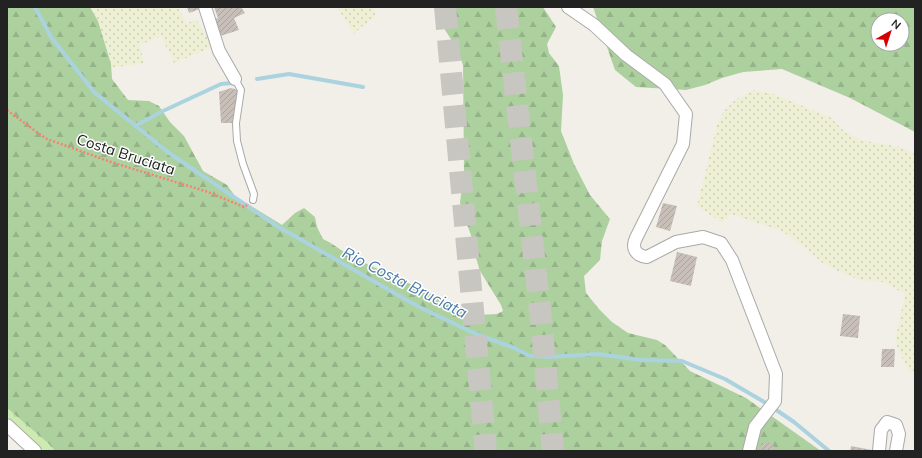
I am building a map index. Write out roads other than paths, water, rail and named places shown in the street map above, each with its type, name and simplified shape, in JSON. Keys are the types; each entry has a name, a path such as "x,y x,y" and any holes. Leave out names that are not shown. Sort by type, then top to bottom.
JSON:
{"street":[{"path":"205,7 219,51 235,79"},
{"path":"568,7 594,25 626,55 665,84 686,114 683,144 636,238 634,245 636,253 643,257 647,257 676,242 703,237 721,243 732,260 776,374 775,401 754,427 749,451"},
{"path":"879,451 881,430 886,422 896,426 899,434 896,451"},
{"path":"7,425 36,451"}],"lane":[{"path":"235,79 241,90 236,123 237,141 243,164 254,194 253,200"}],"waterway":[{"name":"Rio Costa Bruciata","path":"35,7 51,37 94,92 169,153 277,226 419,307 476,334 512,347 530,356 548,357 598,354 641,360 682,361 725,379 766,403 794,422 829,451"},
{"path":"257,79 289,74 363,87"},
{"path":"135,126 221,84 232,83"}],"tunnel":[{"path":"445,7 486,451"},
{"path":"506,7 541,319 553,451"}]}
